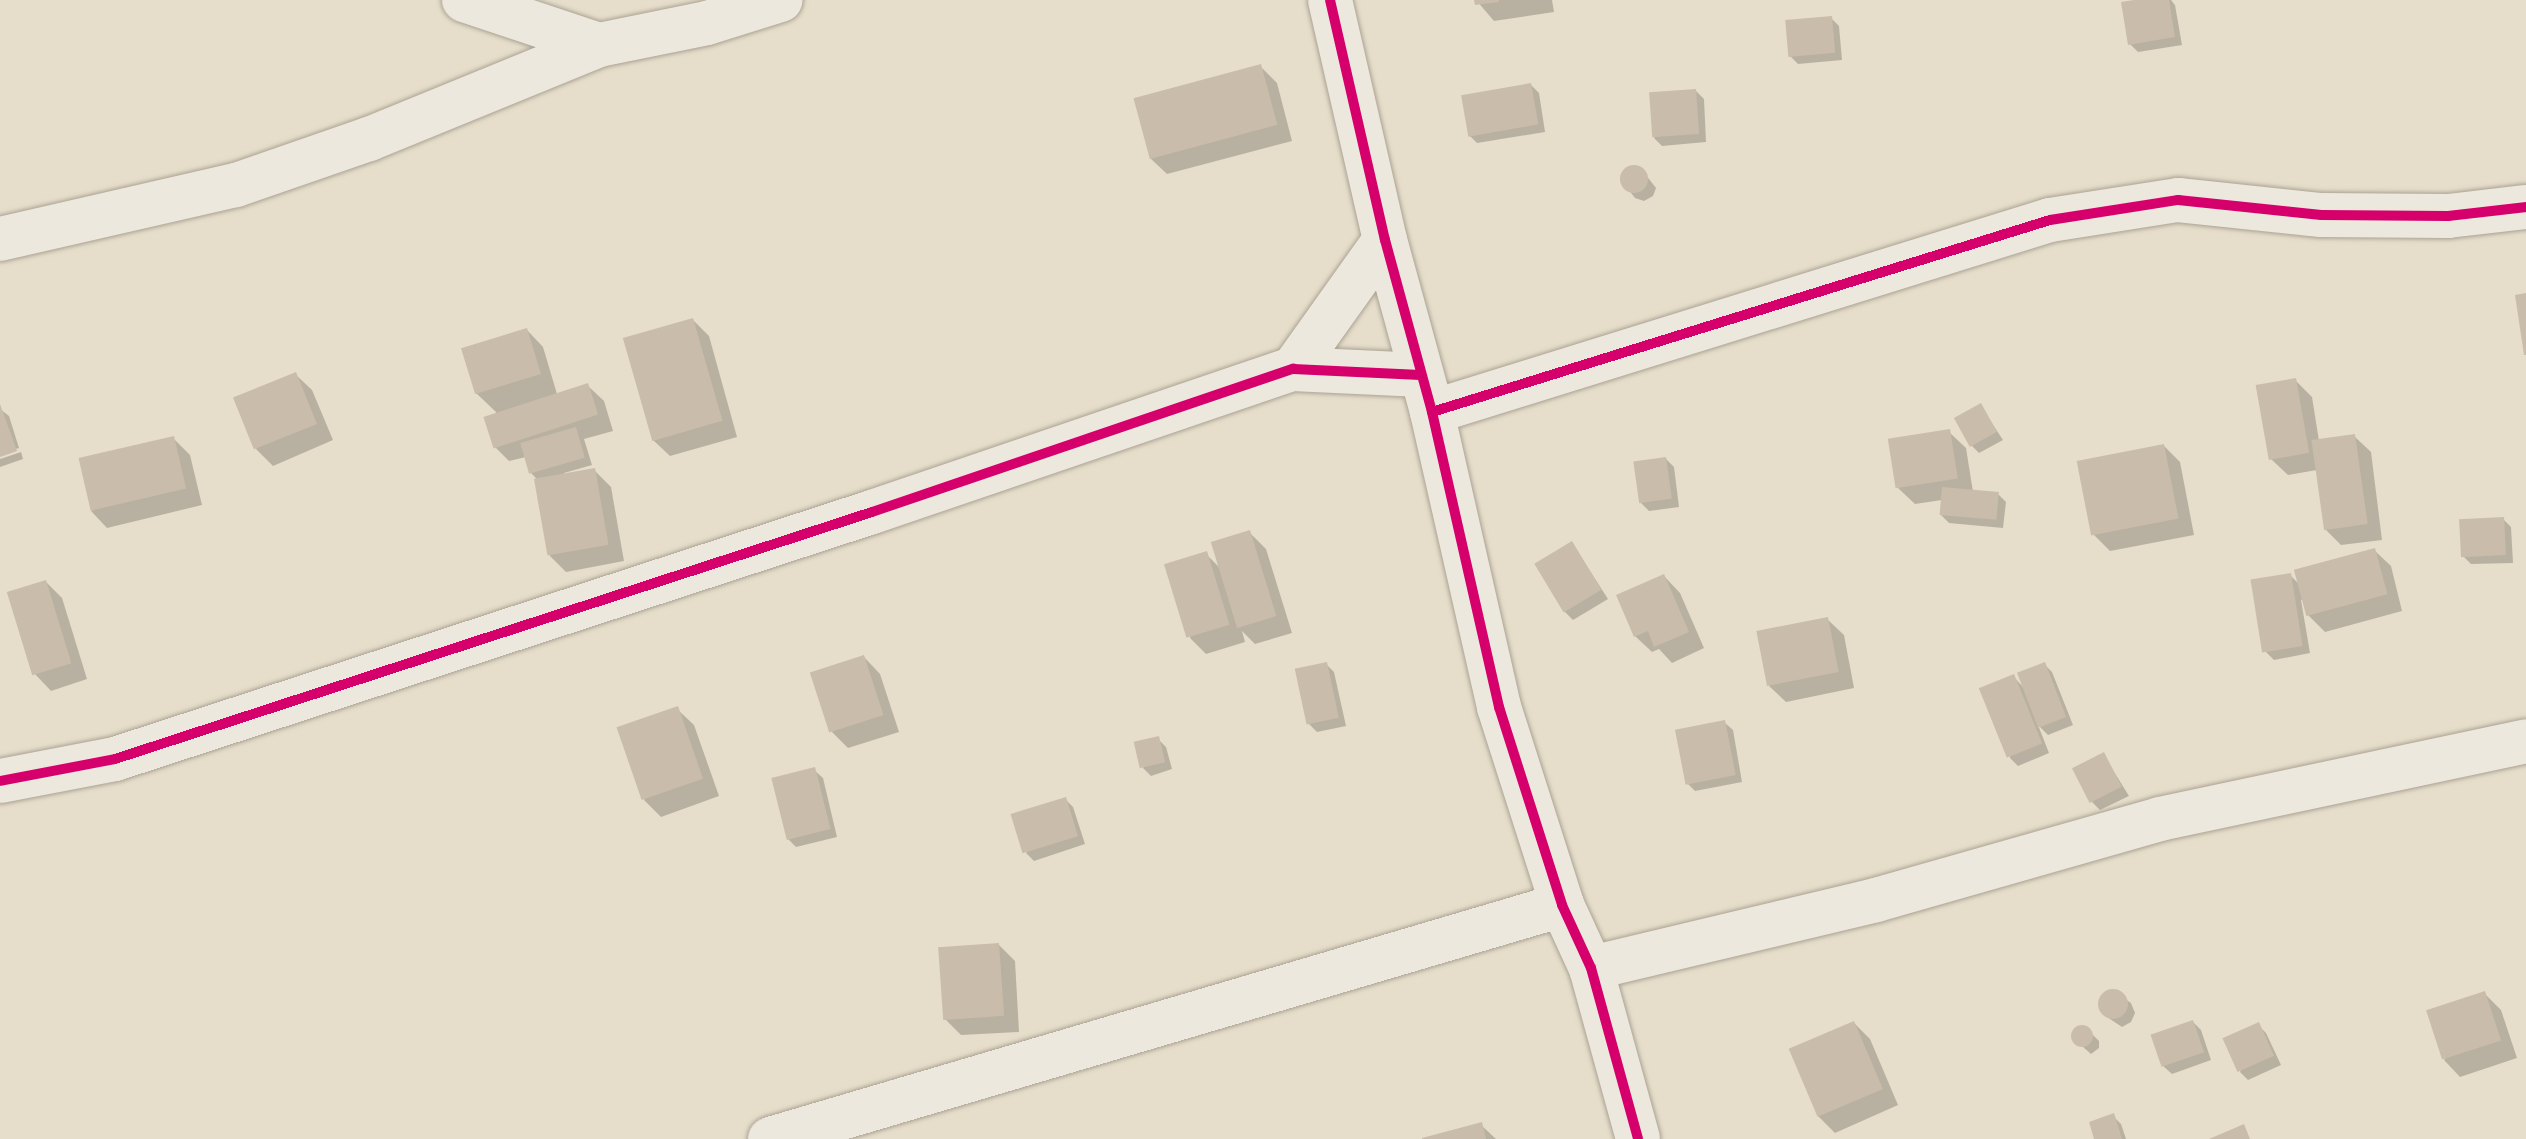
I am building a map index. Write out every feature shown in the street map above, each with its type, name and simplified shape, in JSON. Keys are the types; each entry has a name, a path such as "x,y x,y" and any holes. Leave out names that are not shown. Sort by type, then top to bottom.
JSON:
{"street":[{"path":"464,0 599,45"},
{"path":"0,239 236,185 369,139 599,45 707,23 781,0"},
{"path":"1330,0 1499,707 1562,905 1591,968 1638,1139"},
{"path":"0,781 115,759 857,517 1293,369 1426,394 2050,220 2178,200 2321,215 2448,216 2526,207"},
{"path":"1293,369 1385,240"},
{"path":"1591,968 1876,900 2160,819 2526,741"},
{"path":"770,1139 1562,905"}],"building":[{"path":"1474,0 1499,0 1499,2 1475,5"},
{"path":"2169,0 2175,37 2128,45 2121,2"},
{"path":"1832,16 1835,53 1788,57 1785,20"},
{"path":"1261,64 1277,125 1150,159 1133,98"},
{"path":"1531,83 1538,124 1468,137 1461,95"},
{"path":"1696,89 1699,134 1652,137 1649,92"},
{"path":"1634,165 1644,169 1648,179 1644,189 1634,193 1624,189 1620,179 1624,169"},
{"path":"2526,293 2526,355 2524,355 2515,295"},
{"path":"693,318 722,421 652,441 623,338"},
{"path":"527,328 541,374 475,394 461,348"},
{"path":"296,372 317,424 254,449 233,397"},
{"path":"2296,378 2309,453 2269,460 2256,385"},
{"path":"588,383 598,414 494,448 483,417"},
{"path":"1981,403 1997,432 1970,447 1954,418"},
{"path":"0,404 17,451 0,457"},
{"path":"576,427 585,458 529,474 520,443"},
{"path":"1950,429 1958,478 1896,488 1888,439"},
{"path":"2355,434 2368,524 2324,530 2311,440"},
{"path":"174,436 186,489 91,511 79,458"},
{"path":"2164,444 2179,519 2091,536 2077,461"},
{"path":"1666,457 1672,499 1639,503 1633,462"},
{"path":"595,468 609,545 547,556 534,479"},
{"path":"1942,487 1999,492 1996,520 1940,515"},
{"path":"2504,517 2506,555 2461,557 2459,519"},
{"path":"1250,530 1276,616 1237,628 1211,542"},
{"path":"1572,541 1601,590 1564,613 1534,564"},
{"path":"2375,548 2387,594 2306,616 2294,570"},
{"path":"1207,551 1230,625 1186,638 1164,564"},
{"path":"2291,573 2303,646 2262,653 2251,579"},
{"path":"1664,574 1689,632 1654,647 1648,631 1634,637 1616,595"},
{"path":"46,580 71,663 32,675 7,592"},
{"path":"1828,617 1839,672 1767,686 1756,631"},
{"path":"864,655 883,715 829,733 810,673"},
{"path":"1327,662 1339,718 1307,725 1295,669"},
{"path":"2045,662 2066,717 2038,728 2017,673"},
{"path":"2014,674 2042,744 2007,758 1979,688"},
{"path":"678,706 703,779 642,800 617,727"},
{"path":"1725,720 1736,775 1686,785 1675,730"},
{"path":"1159,736 1165,762 1140,768 1134,742"},
{"path":"2104,752 2122,787 2090,803 2072,768"},
{"path":"815,767 830,829 787,840 771,778"},
{"path":"1066,797 1078,836 1023,853 1011,814"},
{"path":"999,943 1004,1016 943,1020 938,947"},
{"path":"2113,989 2124,993 2128,1004 2124,1015 2113,1019 2102,1015 2098,1004 2102,993"},
{"path":"2485,991 2501,1040 2442,1060 2426,1010"},
{"path":"2193,1020 2204,1052 2162,1067 2150,1035"},
{"path":"1854,1021 1883,1089 1818,1117 1789,1049"},
{"path":"2259,1022 2274,1056 2238,1072 2222,1038"},
{"path":"2082,1025 2090,1028 2093,1036 2090,1044 2082,1047 2074,1044 2071,1036 2074,1028"},
{"path":"2114,1113 2122,1139 2094,1139 2089,1122"},
{"path":"1482,1122 1486,1139 1422,1139 1422,1138"},
{"path":"2244,1124 2250,1139 2209,1139"}],"cycle path":[{"path":"1330,0 1385,240 1432,412 1499,707 1562,905 1591,968 1638,1139"},
{"path":"1432,412 2050,220 2178,200 2321,215 2448,216 2526,207"},
{"path":"0,781 115,759 872,512 1293,369 1421,375"}]}
